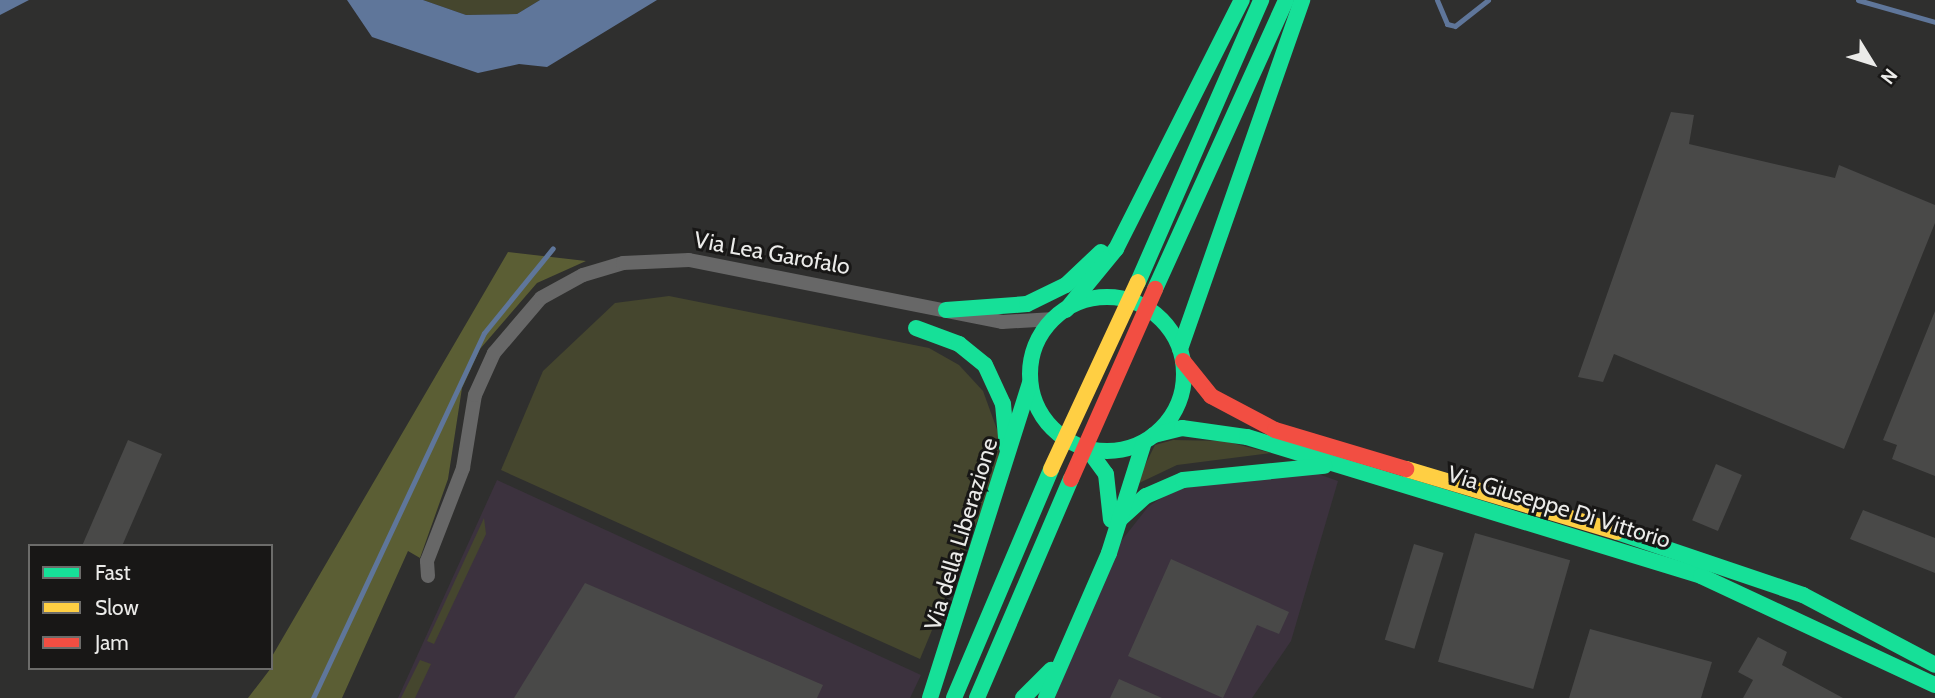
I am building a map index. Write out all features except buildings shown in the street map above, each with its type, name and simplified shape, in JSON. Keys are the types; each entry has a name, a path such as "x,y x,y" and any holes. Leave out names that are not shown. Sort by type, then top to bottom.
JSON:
{"main road":[{"path":"1112,542 1106,474 1087,448 1050,426 1031,382 1034,352 1060,314 1105,267 1242,0"},
{"path":"954,698 1051,469 1138,282 1261,0"},
{"path":"977,698 1155,289 1286,0"},
{"path":"1046,698 1060,654 1112,542 1149,439 1178,404 1181,355 1302,0"},
{"path":"946,310 1017,307 1066,285 1119,230 1161,158"},
{"path":"1060,314 1102,298 1140,304 1164,322 1181,355"},
{"path":"916,328 959,344 985,365 1003,404 1008,462"},
{"name":"Via Giuseppe Di Vittorio","path":"1181,355 1211,396 1275,430 1732,566 1813,600 1935,665"},
{"name":"Via della Liberazione","path":"930,698 1008,462 1031,382"},
{"name":"Via Giuseppe Di Vittorio","path":"1149,439 1206,429 1340,466 1701,576 1935,685"},
{"path":"1087,448 1122,450 1149,439"},
{"path":"1118,520 1146,496 1183,480 1340,466"},
{"path":"1023,698 1060,654"},
{"path":"1023,698 1037,698"}],"street":[{"name":"Via Lea Garofalo","path":"428,576 427,561 463,468 475,395 494,353 541,298 583,275 632,262 689,260 1021,325 1060,314"}],"shaded area":[{"path":"1304,469 1338,481 1291,641 1252,698 1055,698 1114,550 1148,507 1173,490"},
{"path":"497,480 921,675 910,698 398,698"}],"green space":[{"path":"423,0 540,0 517,14 466,15"},
{"path":"508,252 586,261 537,283 480,349 462,388 448,479 420,558 408,551 342,698 248,698 269,670 273,670 273,655"},
{"path":"669,296 929,348 959,365 983,391 999,435 998,471 920,659 501,470 543,371 615,303"},
{"path":"1173,440 1224,441 1271,453 1177,465 1135,485 1155,445"},
{"path":"484,518 486,534 434,644 427,641"},
{"path":"420,660 431,664 415,698 401,698"}],"water":[{"path":"0,0 29,0 0,15"},
{"path":"347,0 423,0 466,15 517,14 540,0 657,0 547,67 519,64 478,73 372,37"}],"waterway":[{"path":"1437,0 1447,24 1455,26 1488,0"},
{"path":"1858,0 1935,22"},
{"path":"313,698 484,333 553,248"}],"traffic: fast":[{"path":"1066,310 1116,249 1242,0"},
{"path":"1138,282 1261,0"},
{"path":"1155,289 1286,0"},
{"path":"1180,349 1302,0"},
{"path":"946,310 1027,304 1066,285 1101,252"},
{"path":"1107,297 1136,303 1161,320 1178,345 1184,374 1178,403 1161,428 1136,445 1107,451 1078,445 1053,428 1036,403 1030,374 1036,345 1053,320 1078,303 1107,297"},
{"path":"916,328 959,344 985,365 1003,404 1007,448"},
{"path":"930,698 1030,383"},
{"path":"1154,435 1182,428 1247,437 1701,576 1935,685"},
{"path":"1046,698 1109,553 1144,442"},
{"path":"1087,448 1106,474 1111,520"},
{"path":"1119,520 1146,496 1183,480 1324,466"},
{"path":"954,698 1051,469"},
{"path":"977,698 1071,479"},
{"path":"1617,532 1803,595 1935,665"},
{"path":"1023,698 1051,670"}],"traffic: slow":[{"path":"1051,469 1138,282"},
{"path":"1406,469 1617,532"}],"traffic: jam":[{"path":"1071,479 1155,289"},
{"path":"1183,361 1211,396 1275,430 1406,469"}]}
